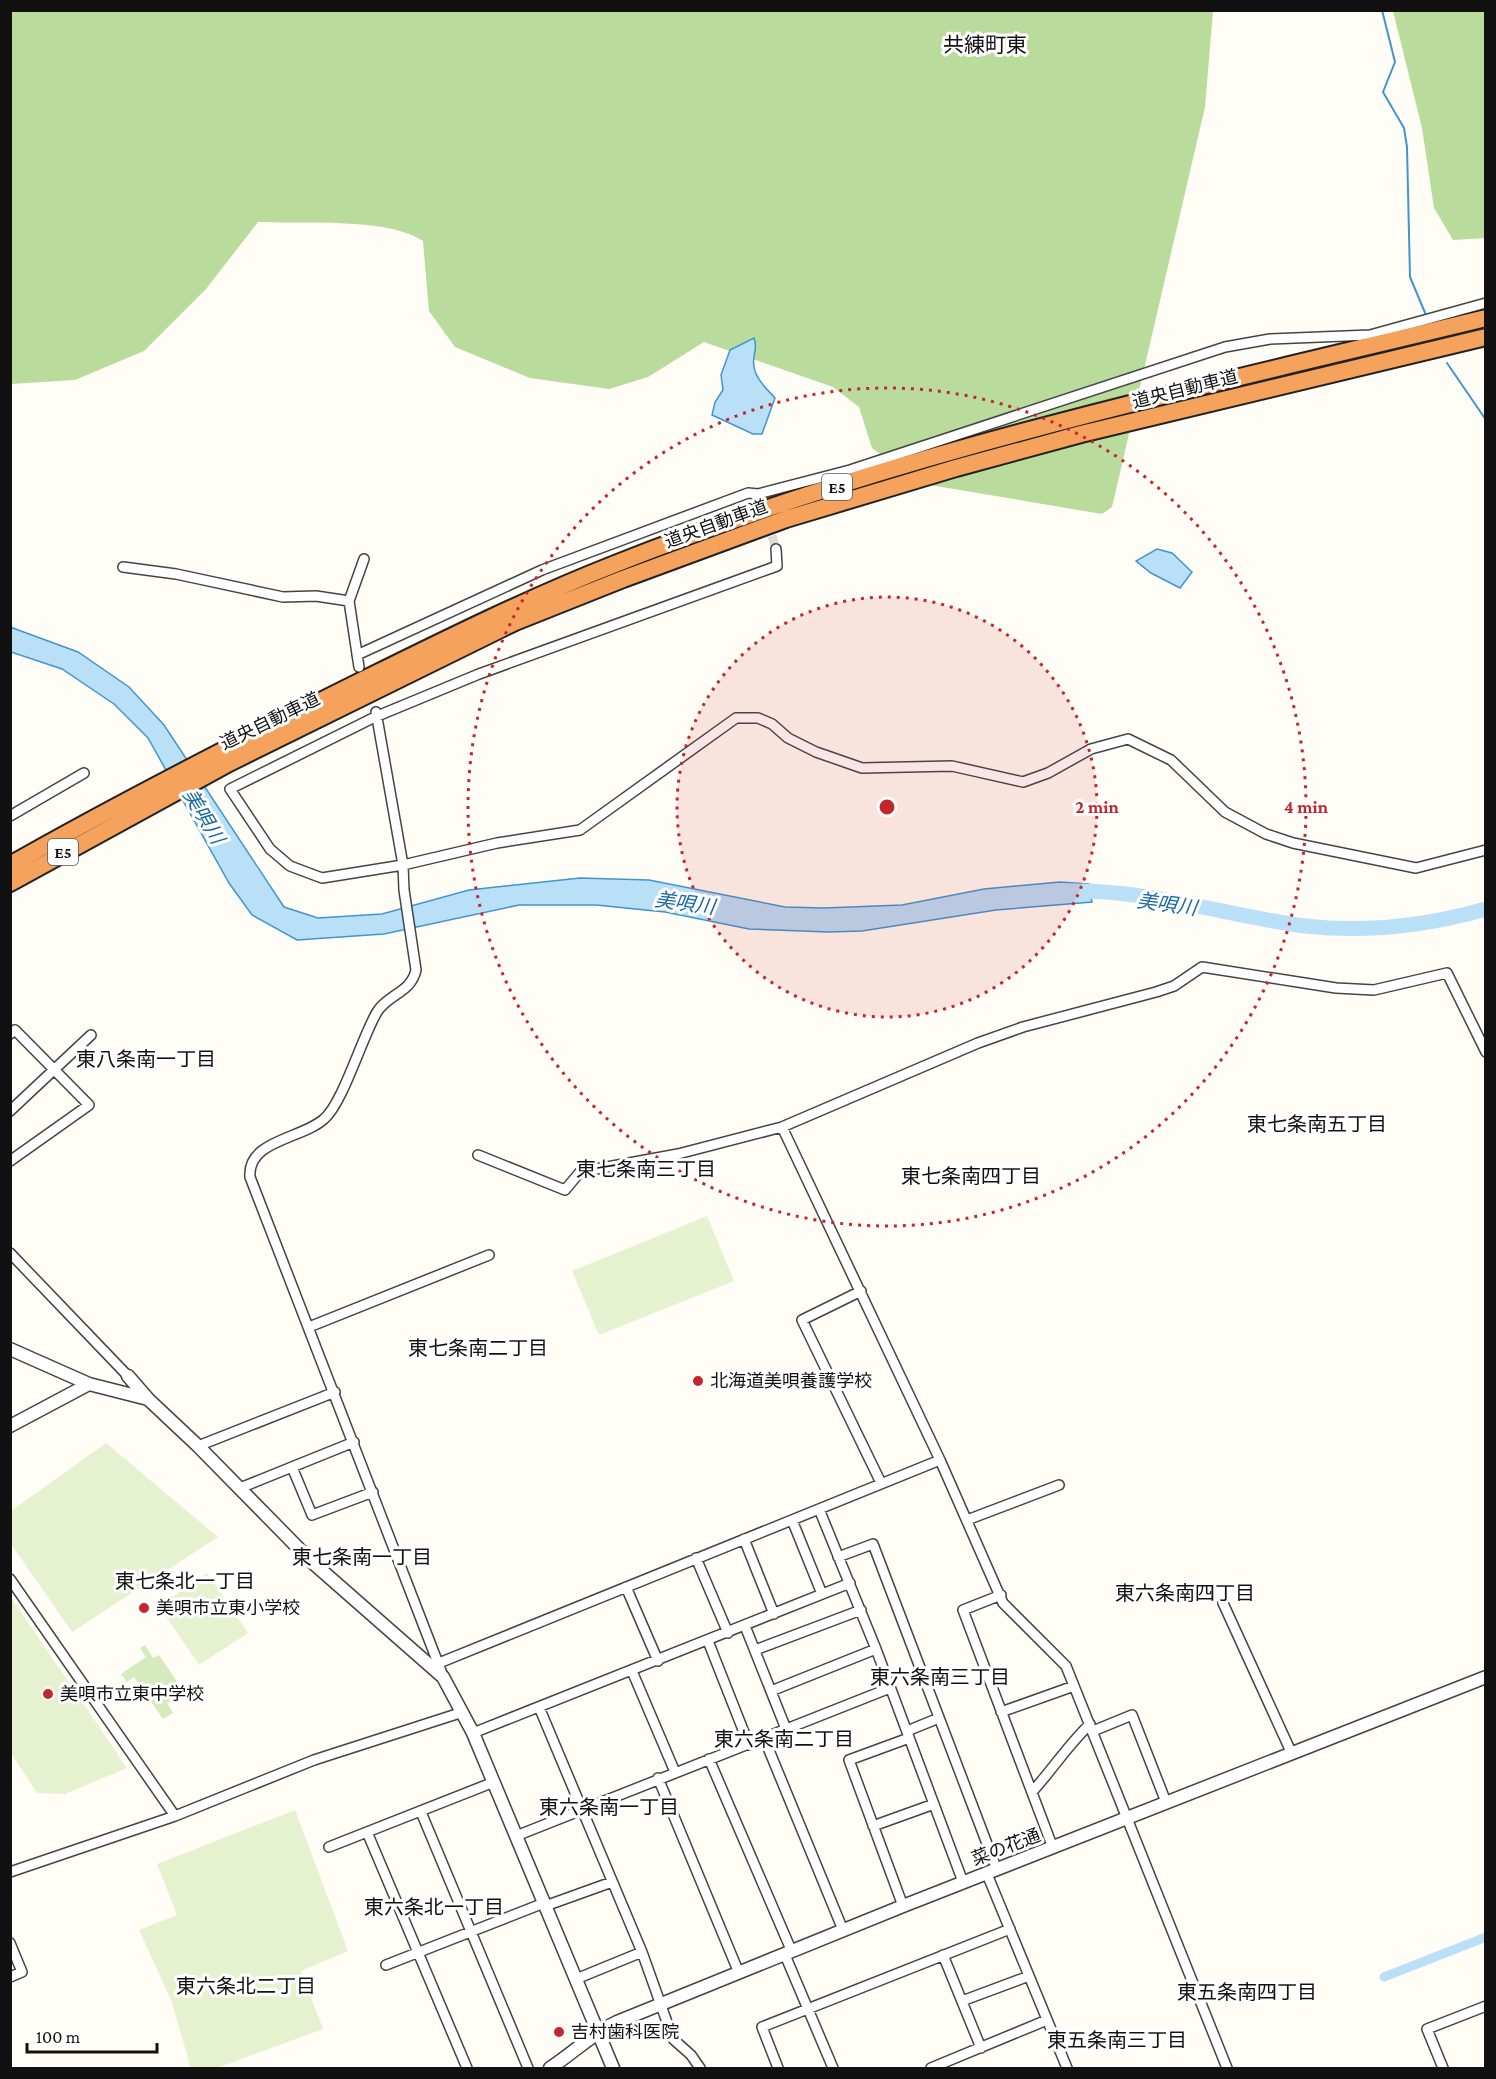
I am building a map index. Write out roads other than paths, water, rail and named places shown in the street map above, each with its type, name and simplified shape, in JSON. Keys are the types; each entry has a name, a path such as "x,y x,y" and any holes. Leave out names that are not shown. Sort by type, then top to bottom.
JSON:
{"highway":[{"name":"道央自動車道","path":"10,865 113,816 508,609 616,563 779,505 950,452 1076,417 1485,318"},
{"name":"道央自動車道","path":"225,757 516,622 623,579 786,519 1081,434 1485,337"},
{"name":"道央自動車道","path":"10,884 113,816"}],"street":[{"path":"357,655 542,570 748,493 758,494 849,470 1225,347 1270,339 1370,335 1485,303"},
{"path":"758,494 762,505"},
{"path":"776,549 777,566 579,636 375,715 230,789 270,849 290,866 306,874 322,878 403,865 496,843 580,830 736,718 758,718 772,724 788,738 854,766 952,766 1023,782 1048,773 1091,749 1128,739 1171,760 1225,812 1266,834 1293,843 1416,868 1485,850"},
{"path":"359,667 349,601 363,559"},
{"path":"123,567 176,574 283,597 316,596 349,601"},
{"path":"375,715 403,865 404,890 416,970 414,981 378,1012 325,1119 308,1130 273,1144 254,1157 249,1167 250,1177 443,1677 473,1733 613,2068"},
{"path":"10,816 84,773"},
{"path":"478,1155 566,1190 580,1172 678,1154 782,1127 958,1050 1023,1027 1174,986 1202,967 1355,989 1394,987 1447,973 1485,1052"},
{"path":"10,1034 15,1030 89,1105 10,1161"},
{"path":"10,1111 91,1035"},
{"path":"782,1127 940,1460 1003,1603 1066,1666 1227,2068"},
{"path":"10,1253 148,1399 198,1446 312,1562 443,1677"},
{"path":"309,1327 489,1255"},
{"path":"861,1291 802,1320 881,1483"},
{"path":"10,1349 89,1384 148,1399"},
{"path":"10,1426 89,1384"},
{"path":"198,1446 334,1392"},
{"path":"240,1488 354,1442"},
{"path":"439,1663 940,1460"},
{"path":"292,1467 312,1515 373,1492"},
{"path":"967,1520 1059,1485"},
{"path":"819,1509 861,1610 963,1882"},
{"path":"792,1520 822,1594"},
{"path":"744,1539 774,1614"},
{"path":"838,1557 873,1544 939,1718 1010,1929 1067,2068"},
{"path":"696,1558 729,1633"},
{"path":"10,1579 175,1815"},
{"path":"473,1733 850,1583"},
{"path":"626,1587 658,1661"},
{"path":"1001,1595 963,1610 1053,1848"},
{"path":"1223,1603 1292,1754"},
{"path":"754,1650 861,1610"},
{"path":"745,1626 786,1729"},
{"path":"708,1641 749,1745"},
{"path":"771,1691 876,1649"},
{"path":"632,1671 675,1772"},
{"name":"菜の花通","path":"550,2068 590,2040 598,2031 662,2004 963,1882 1485,1677"},
{"path":"1001,1712 1074,1686"},
{"path":"516,1836 890,1688"},
{"path":"539,1707 642,1952 673,2039 691,2055 700,2068"},
{"path":"10,1872 175,1815 314,1760 463,1712"},
{"path":"1032,1792 1053,1769 1068,1744 1091,1727 1132,1715 1166,1802"},
{"path":"903,1906 849,1760 908,1735 939,1718"},
{"path":"764,1738 843,1930"},
{"path":"709,1760 788,1954 806,2008 834,2068"},
{"path":"658,1778 739,1973"},
{"path":"328,1847 494,1782"},
{"path":"873,1826 934,1804"},
{"path":"421,1812 528,2068"},
{"path":"367,1832 467,2068"},
{"path":"386,1965 544,1903 548,1905 612,1882"},
{"path":"778,2068 762,2027 1010,1929"},
{"path":"10,1943 22,1972 10,1977"},
{"path":"576,1978 642,1952"},
{"path":"943,1955 981,2048"},
{"path":"962,2001 1029,1976"},
{"path":"1443,2068 1427,2029 1485,2006"},
{"path":"931,2068 1047,2020"}],"water":[{"path":"754,338 756,375 775,398 762,434 753,434 712,415 715,402 723,390 721,375 730,350"},
{"path":"1157,549 1172,553 1192,572 1180,588 1151,573 1136,561"},
{"path":"10,627 78,652 129,687 164,725 284,907 318,918 382,914 469,890 580,878 649,880 785,907 902,905 984,889 1060,882 1089,884 1092,902 996,910 862,931 828,932 749,929 665,912 596,905 519,905 384,934 297,940 252,915 229,883 148,738 114,704 62,669 11,652"}],"waterway":[{"path":"1382,10 1395,62 1383,92 1404,128 1407,147 1410,277 1426,315"},
{"path":"1447,363 1486,420"},
{"name":"美唄川","path":"1069,891 1129,894 1276,922 1351,929 1419,924 1486,909"},
{"path":"1384,1977 1486,1937"}],"tunnel":[{"path":"768,523 776,549"}],"place":[{"name":"北海道美唄養護学校","path":"698,1381"},
{"name":"美唄市立東小学校","path":"144,1608"},
{"name":"美唄市立東中学校","path":"48,1694"},
{"name":"吉村歯科医院","path":"559,2032"}],"district":[{"name":"共練町東","path":"985,45"},
{"name":"東八条南一丁目","path":"146,1059"},
{"name":"東七条南五丁目","path":"1317,1124"},
{"name":"東七条南三丁目","path":"646,1169"},
{"name":"東七条南四丁目","path":"971,1176"},
{"name":"東七条南二丁目","path":"478,1348"},
{"name":"東七条南一丁目","path":"362,1557"},
{"name":"東七条北一丁目","path":"185,1581"},
{"name":"東六条南四丁目","path":"1185,1593"},
{"name":"東六条南三丁目","path":"940,1677"},
{"name":"東六条南二丁目","path":"784,1739"},
{"name":"東六条南一丁目","path":"609,1807"},
{"name":"東六条北一丁目","path":"434,1907"},
{"name":"東六条北二丁目","path":"246,1986"},
{"name":"東五条南四丁目","path":"1247,1992"},
{"name":"東五条南三丁目","path":"1117,2040"}]}
